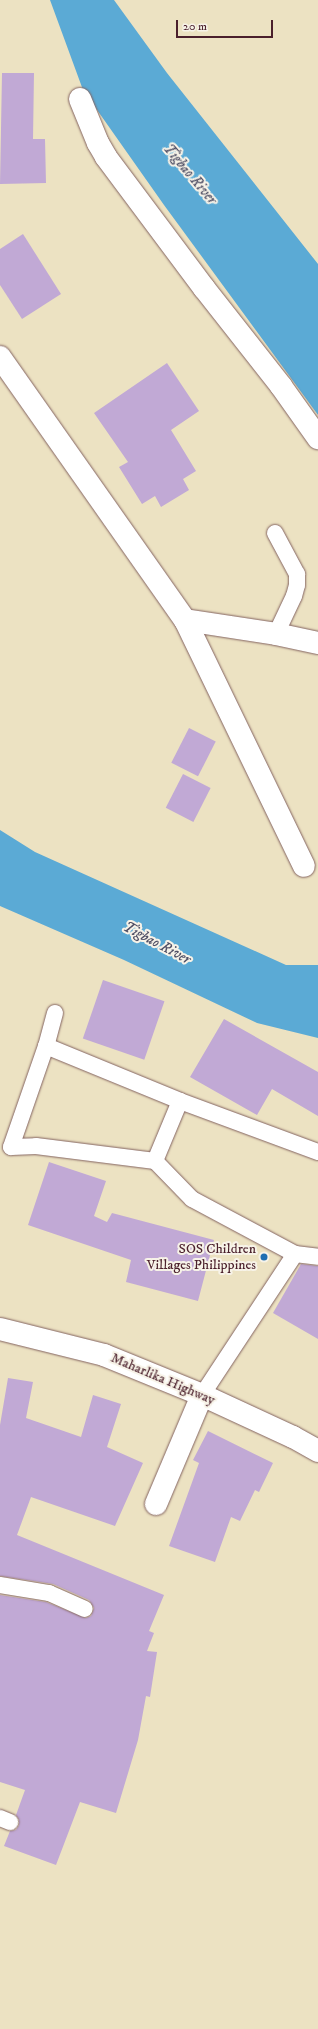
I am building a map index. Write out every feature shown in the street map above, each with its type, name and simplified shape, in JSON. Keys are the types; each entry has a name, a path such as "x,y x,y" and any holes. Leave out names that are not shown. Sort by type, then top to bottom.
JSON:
{"main road":[{"path":"80,99 98,143 106,157 204,288 281,386 318,438"},
{"path":"0,357 185,620 304,866"},
{"path":"185,620 276,634 318,643"},
{"name":"Maharlika Highway","path":"0,1329 104,1355 202,1395 293,1437 318,1451"},
{"path":"156,1504 202,1395"}],"lane":[{"path":"275,533 297,574 297,585 276,634"},
{"path":"55,1013 46,1046 6,1146 36,1146 155,1161 192,1199 295,1254 318,1257"},
{"path":"46,1046 180,1101 318,1152"},
{"path":"155,1161 180,1101"},
{"path":"202,1395 295,1254"},
{"path":"0,1585 49,1593 85,1609"}],"water":[{"name":"Tigbao River","path":"50,0 114,0 167,73 318,264 318,415 164,205 83,90"},
{"name":"Tigbao River","path":"0,830 35,852 286,965 318,965 318,1038 257,1023 124,960 0,906"}],"building":[{"path":"2,73 34,73 33,139 45,139 46,183 0,184"},
{"path":"23,234 61,294 22,319 0,285 0,249"},
{"path":"167,363 199,411 171,430 196,471 183,479 189,490 161,507 155,496 142,504 119,467 128,462 94,413"},
{"path":"189,728 216,742 198,776 171,763"},
{"path":"183,774 211,788 193,822 166,808"},
{"path":"103,980 164,1001 144,1060 83,1039"},
{"path":"224,1019 318,1072 318,1116 272,1089 257,1115 190,1077"},
{"path":"49,1162 106,1181 94,1216 107,1222 112,1213 214,1240 198,1301 126,1282 131,1260 28,1225"},
{"path":"301,1264 318,1266 318,1339 273,1313"},
{"path":"8,1378 33,1382 26,1418 81,1437 93,1395 121,1404 107,1447 143,1463 115,1526 31,1497 17,1535 164,1595 149,1631 154,1633 147,1651 157,1652 150,1697 146,1696 138,1740 116,1813 80,1802 56,1865 4,1846 10,1831 16,1830 19,1825 19,1820 16,1815 25,1790 0,1782 0,1595 46,1602 86,1618 91,1616 94,1608 89,1600 53,1584 0,1576 0,1425"},
{"path":"208,1431 273,1463 259,1492 255,1490 240,1521 231,1517 215,1562 169,1546 199,1463 193,1460"}],"place":[{"name":"SOS Children Villages Philippines","path":"264,1257"}]}
